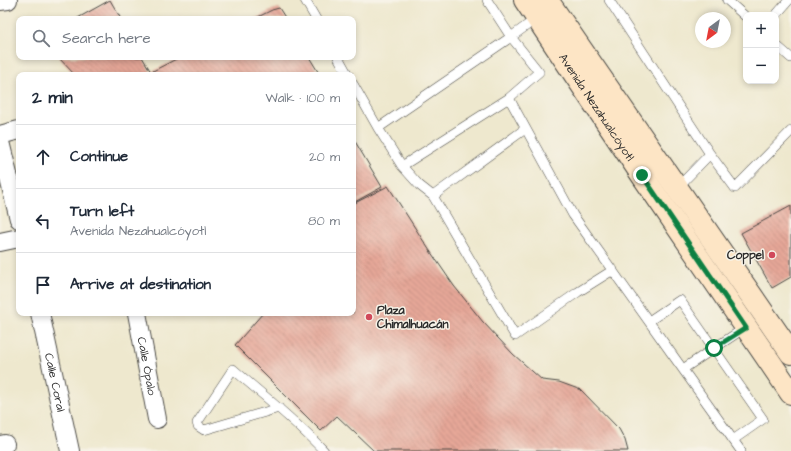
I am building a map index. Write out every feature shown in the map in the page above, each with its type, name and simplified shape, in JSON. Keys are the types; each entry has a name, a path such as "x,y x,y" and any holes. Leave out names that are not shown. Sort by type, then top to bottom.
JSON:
{"main road":[{"name":"Avenida Nezahualcóyotl","path":"525,0 542,9 677,188 790,349"},
{"name":"Avenida Nezahualcóyotl","path":"542,9 637,168 791,393"}],"street":[{"path":"0,2 8,0"},
{"path":"0,135 16,131"},
{"path":"0,142 16,207"},
{"path":"0,242 16,239"},
{"name":"Calle Coral","path":"41,316 70,451"},
{"name":"Calle Ópalo","path":"138,316 157,419"}],"lane":[{"path":"305,0 314,16"},
{"path":"402,166 509,98 539,72 511,37 487,0"},
{"path":"609,0 710,154 735,188 791,130"},
{"path":"727,0 743,14"},
{"path":"779,12 789,0"},
{"path":"378,128 511,37 542,9"},
{"path":"779,48 791,58"},
{"path":"340,60 346,72"},
{"path":"356,89 402,166 419,185 433,196 515,336 578,292 613,270"},
{"path":"509,98 573,215 741,451"},
{"path":"433,196 525,129"},
{"path":"677,188 710,154"},
{"path":"649,321 680,300 714,348 763,419 733,440"},
{"path":"683,369 746,328"},
{"path":"279,408 204,430 198,426 197,423 233,369 279,408 309,435 324,451"}],"building":[{"path":"110,0 119,16 81,16"},
{"path":"279,8 284,16 260,16"},
{"path":"61,60 144,60 151,72 72,72"},
{"path":"174,60 311,60 318,72 151,72"},
{"path":"356,143 382,187 356,201"},
{"name":"Plaza Chimalhuacán","path":"388,186 454,286 483,322 513,354 542,380 559,382 581,390 619,429 625,440 628,451 374,451 337,416 321,431 235,345 260,316 356,316 356,202"},
{"name":"Coppel","path":"791,206 791,277 772,288 741,233"}],"place":[{"name":"Coppel","path":"772,255"},
{"name":"Plaza Chimalhuacán","path":"369,317"}],"route":[{"path":"642,175 746,328 714,348"}]}
